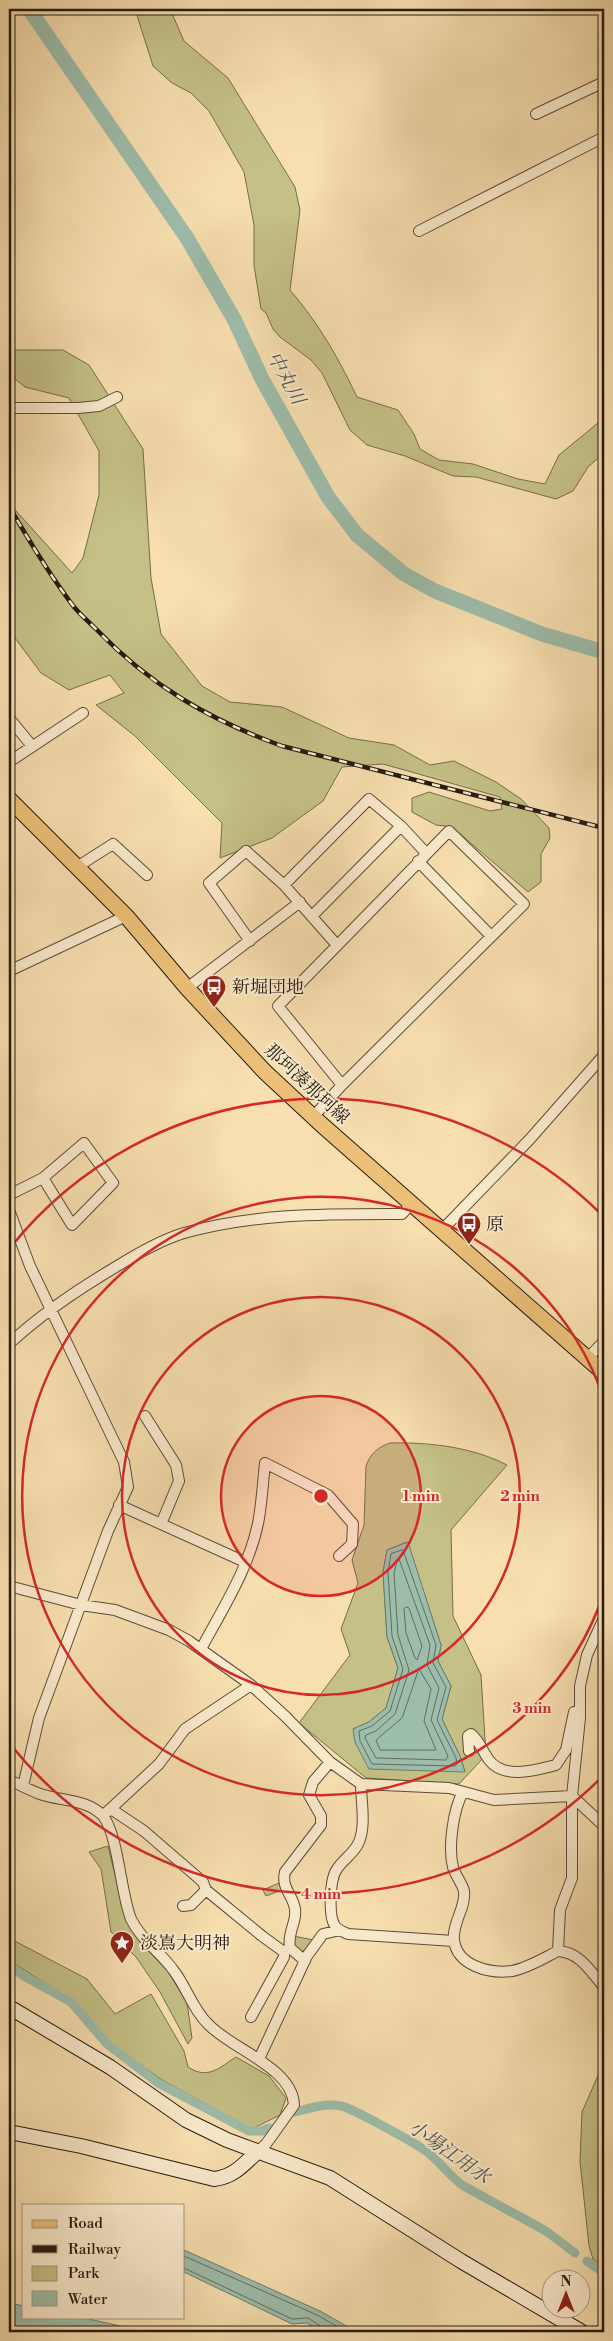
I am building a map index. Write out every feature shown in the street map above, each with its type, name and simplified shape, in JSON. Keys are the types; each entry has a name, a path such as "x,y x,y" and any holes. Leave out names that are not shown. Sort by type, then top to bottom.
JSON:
{"main road":[{"name":"那珂湊那珂線","path":"9,799 126,916 187,988 265,1072 313,1117 604,1372"}],"street":[{"path":"536,114 604,82"},
{"path":"419,231 604,137"},
{"path":"9,408 78,408 99,406 117,397"},
{"path":"9,762 83,713"},
{"path":"9,718 32,746"},
{"path":"284,885 369,799 401,826 426,853"},
{"path":"312,916 401,826"},
{"path":"313,1117 342,1085 524,904 449,832 336,944 278,1006 342,1085"},
{"path":"77,867 114,844 147,875"},
{"path":"250,941 209,883 246,851 284,885 336,944"},
{"path":"418,861 491,936"},
{"path":"187,988 300,902"},
{"path":"9,971 126,916"},
{"path":"443,1229 530,1139 604,1055"},
{"path":"9,1195 43,1178 84,1143 113,1183 72,1225 43,1178"},
{"path":"9,1344 30,1324 102,1275 147,1248 182,1233 228,1223 287,1216 402,1214 412,1203"},
{"path":"9,1210 30,1266 124,1462 128,1487 119,1505 39,1718 23,1786"},
{"path":"588,1358 604,1341"},
{"path":"146,1416 176,1465 179,1482 160,1524"},
{"path":"200,1648 239,1578 245,1562 259,1519 265,1463 328,1495 353,1524 352,1544 339,1556"},
{"path":"119,1505 245,1562"},
{"path":"9,1586 81,1605 115,1610 170,1630 200,1648 251,1685 285,1716 330,1762 361,1784 449,1788 494,1800 572,1796 604,1826"},
{"path":"558,1951 560,1910 572,1878 572,1796 580,1686 587,1655 604,1618"},
{"path":"103,1816 159,1764 185,1729 251,1685"},
{"path":"469,1751 468,1736 471,1734 491,1763 498,1769 522,1771 556,1765 566,1750 574,1712 580,1704"},
{"path":"251,2017 287,1950 289,1933 294,1922 295,1908 283,1879 285,1872 321,1825 321,1816 309,1795 313,1782 330,1762"},
{"path":"9,1780 40,1794 84,1805 103,1816 111,1837 131,1918 144,1939 174,1971 207,2024 233,2045 259,2059 279,2076 292,2092 294,2105 258,2151 233,2174 225,2178 214,2179 81,2146 9,2132"},
{"path":"361,1784 361,1832 359,1842 352,1854 338,1866 332,1882 332,1918 340,1930 348,1934 454,1941"},
{"path":"463,1792 455,1809 451,1848 453,1869 464,1890 464,1900 456,1924 454,1941 466,1962 474,1967 502,1972 521,1968 558,1951 573,1954 604,1987"},
{"path":"112,1809 144,1831 203,1882 206,1890 262,1936 305,1961"},
{"path":"183,1906 191,1905 206,1890"},
{"path":"259,2059 305,1961 323,1934 340,1930"},
{"path":"9,2007 110,2067 186,2120 227,2140 330,2178 461,2261 582,2332"}],"green space":[{"path":"135,9 170,9 184,41 228,78 295,187 300,210 290,290 310,315 327,341 357,397 398,410 414,434 420,449 439,460 473,464 518,479 545,484 559,455 604,418 604,453 588,467 573,491 556,499 476,477 453,476 405,456 367,445 350,430 322,373 311,360 280,337 273,329 266,313 261,309 254,265 254,225 244,172 209,111 191,93 172,83 153,66"},
{"path":"9,348 14,350 63,350 89,365 143,449 151,578 161,634 202,686 230,702 282,707 349,738 394,745 430,765 454,761 496,782 521,799 549,828 550,838 541,854 541,882 528,892 452,827 436,825 412,812 412,798 429,792 490,811 502,809 500,797 383,764 342,767 323,801 272,838 220,858 222,823 135,736 96,705 124,693 110,675 69,690 41,673 9,630 9,503 72,573 83,558 99,495 99,451 69,398 25,387 9,374"},
{"path":"390,1443 405,1443 450,1447 480,1454 507,1465 451,1530 453,1616 481,1675 486,1755 459,1784 366,1778 299,1723 350,1655 341,1629 358,1583 352,1560 364,1525 366,1466 372,1455","holes":["407,1542 441,1645 438,1661 451,1686 442,1719 465,1771 353,1729 369,1722 386,1708 398,1668 387,1637 383,1572 387,1550"]},
{"path":"602,1791 604,1793 604,1820 599,1814"},
{"path":"108,1846 126,1920 141,1943 169,1973 187,2003 192,2038 188,2044 160,1992 136,1957 111,1932 101,1869 89,1852"},
{"path":"279,1883 282,1890 266,1896 263,1890"},
{"path":"293,1936 314,1940 307,1950 299,1952 294,1948"},
{"path":"9,1938 87,1979 115,2014 151,1994 184,2051 188,2067 195,2071 213,2071 236,2057 269,2076 286,2098 280,2115 252,2129 162,2080 110,2043 74,2002 9,1960"},
{"path":"604,2062 604,2267 593,2259 589,2246 580,2161 582,2112"}],"water":[{"path":"408,1542 441,1645 438,1661 451,1686 442,1719 460,1756 465,1772 369,1769 355,1742 353,1729 369,1722 386,1708 398,1668 387,1637 383,1572 387,1550"},
{"path":"185,2250 320,2311 357,2332 322,2332 307,2323 292,2324 185,2272"},
{"path":"9,2303 22,2306 22,2318 84,2318 147,2332 9,2332"}],"waterway":[{"name":"中丸川","path":"29,9 187,238 234,319 262,379 328,497 357,535 404,574 435,591 542,634 604,652"},
{"name":"小場江用水","path":"9,1965 24,1976 71,2002 107,2044 158,2083 249,2131 262,2131 269,2128"},
{"name":"小場江用水","path":"295,2112 318,2106 335,2105 347,2108 370,2119 426,2151 462,2185 546,2231 575,2253"},
{"name":"小場江用水","path":"587,2261 604,2273"}],"railway":[{"path":"9,506 46,567 80,614 117,650 139,668 160,684 206,713 282,746 604,828"}],"place":[{"name":"新堀団地","path":"214,1008"},
{"name":"原","path":"469,1245"},
{"name":"淡嶌大明神","path":"122,1964"}]}
